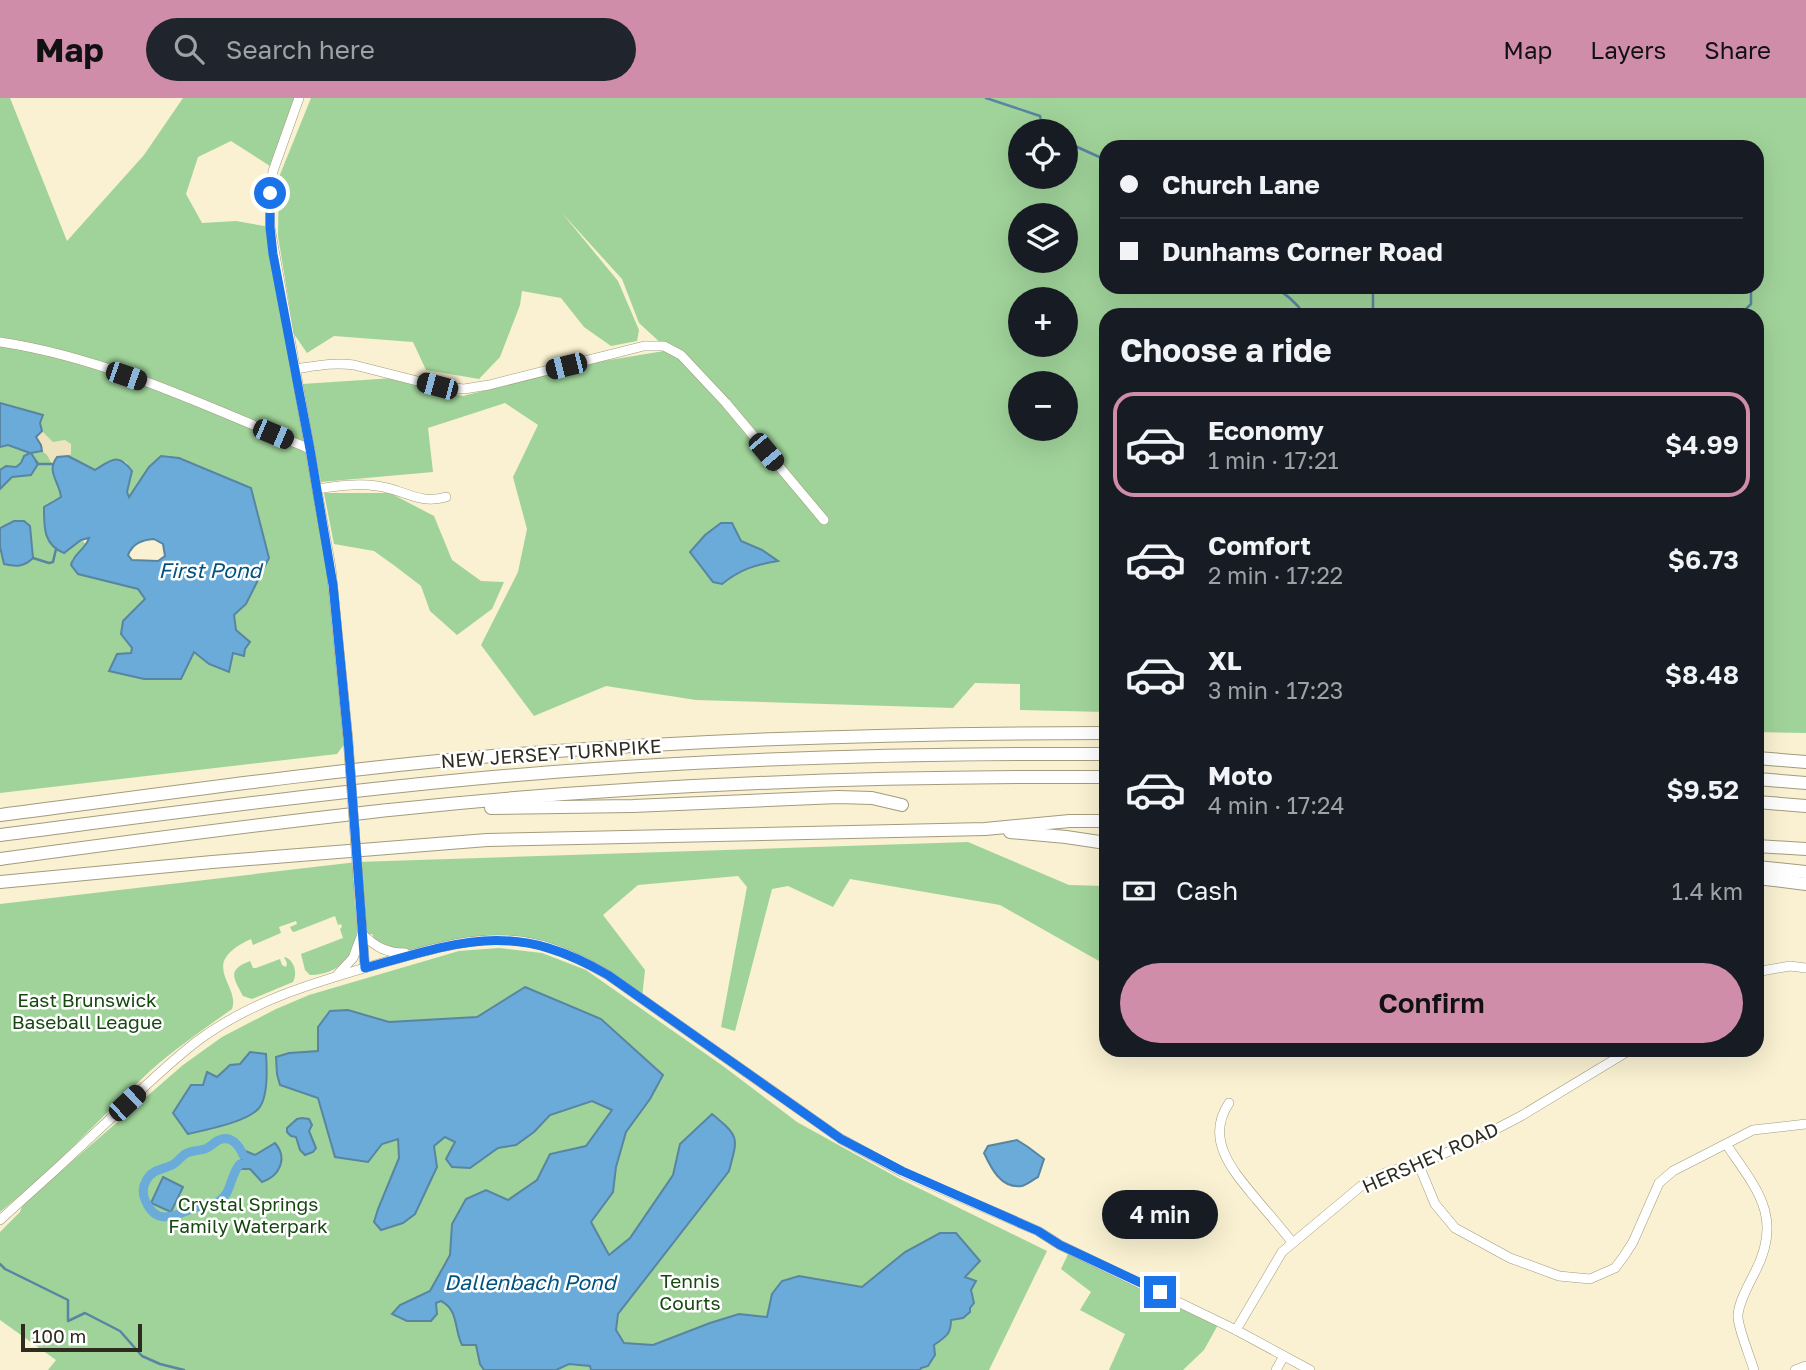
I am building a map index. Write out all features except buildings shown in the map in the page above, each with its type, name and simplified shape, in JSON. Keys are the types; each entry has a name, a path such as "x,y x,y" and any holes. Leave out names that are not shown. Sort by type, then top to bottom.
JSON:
{"highway":[{"name":"NEW JERSEY TURNPIKE","path":"0,815 317,774 585,749 761,739 1099,733"},
{"name":"NEW JERSEY TURNPIKE","path":"0,835 317,794 578,770 723,762 1099,754"},
{"path":"1764,759 1806,762"},
{"path":"0,859 400,808 586,793 730,784 1099,777"},
{"path":"1764,780 1806,783"},
{"path":"400,808 611,807 838,797 872,798 902,805"},
{"path":"1764,803 1806,806"},
{"path":"0,882 487,840 985,829 1099,821"},
{"path":"985,829 1099,842"},
{"path":"1764,846 1806,849"},
{"path":"1764,868 1806,872"},
{"path":"1764,879 1806,884"}],"street":[{"path":"299,98 273,171 269,212 273,254 334,591 365,968"},
{"path":"0,342 80,360 149,383 310,449"},
{"path":"295,369 343,363 437,386 464,389 644,346 664,346 681,355 726,403 824,520"},
{"path":"317,489 375,485 433,501 446,497"},
{"path":"362,934 381,950 417,953"},
{"path":"334,976 353,958 362,934"},
{"path":"0,1220 156,1076 217,1027 263,1003 334,976 459,943 479,940 521,941 588,963 654,1006 841,1139 902,1171 1038,1231 1060,1245 1236,1330 1310,1370"},
{"path":"1764,970 1790,966 1806,968"},
{"name":"HERSHEY ROAD","path":"1236,1330 1282,1252 1361,1186 1385,1173 1434,1158 1479,1138 1618,1057"},
{"path":"1229,1103 1222,1113 1219,1125 1219,1139 1224,1154 1234,1172 1293,1242"},
{"path":"1418,1163 1436,1204 1455,1228 1510,1258 1559,1276 1590,1279 1615,1268 1633,1242 1659,1183 1674,1171 1753,1130 1806,1124"},
{"path":"1726,1144 1760,1196 1767,1216 1766,1239 1760,1262 1744,1293 1738,1317 1754,1370"},
{"path":"1276,1370 1284,1356"},
{"path":"1796,1370 1806,1366"}],"green space":[{"path":"0,98 10,98 67,241 144,155 183,98 296,98 270,166 231,141 198,157 186,194 202,223 236,221 270,227 323,519 348,739 337,754 0,793 0,547 31,539 30,526 0,528 0,489 12,477 31,475 21,463 15,468 6,466 0,470 0,447 8,445 31,453 42,415 0,403","holes":["179,458 251,488 144,679 131,653 132,648 121,634 145,599 138,589 78,574 72,559 87,546 52,501 61,497 60,490 112,460 126,462 132,471 128,497 149,467"]},
{"path":"311,98 1806,98 1806,733 1764,732 1764,308 1099,308 1099,712 1020,710 1020,684 975,683 953,708 696,700 606,686 534,716 481,645 518,572 527,529 513,477 538,425 505,403 428,428 433,472 321,482 302,384 394,378 463,396 591,363 670,350 639,323 622,279 562,213 618,281 639,330 637,341 611,346 584,327 561,298 522,291 520,305 500,357 479,379 426,370 413,342 334,336 307,353 294,334 278,236 279,177"},
{"path":"324,493 390,493 434,516 452,560 481,581 504,582 492,609 457,635 430,611 421,586 395,566 374,551 334,544"},
{"name":"East Brunswick Baseball League","path":"968,842 1069,885 1099,886 1099,961 1000,905 850,879 833,907 788,886 772,889 735,1031 721,1027 747,887 738,876 638,885 603,915 645,970 642,998 564,953 499,940 417,953 392,949 376,941 372,934 362,934 359,892 354,892 357,937 351,953 341,964 325,973 310,975 305,970 301,954 343,938 341,924 338,925 335,916 294,932 290,927 297,924 296,921 279,927 281,933 253,945 251,939 235,948 226,957 223,966 233,1000 232,1009 150,1071 58,1161 0,1212 0,904 357,862"},
{"path":"499,948 542,953 586,970 723,1066 797,1122 898,1178 1047,1251 989,1370 48,1370 56,1360 0,1320 0,1232 20,1212 23,1204 183,1065 222,1037 309,995 459,951"},
{"path":"284,957 290,960 294,967 293,982 252,999 243,996 234,975 238,968 250,961 253,968 256,968 280,959 286,967"},
{"path":"1070,1250 1219,1323 1204,1350 1183,1370 1109,1370 1125,1334 1080,1310 1091,1292 1061,1269"}],"sand":[{"path":"42,431 53,442 65,440 71,444 71,454 58,457 52,464 36,437"}],"water":[{"path":"0,403 43,415 40,423 42,431 36,437 42,451 31,453 38,464 31,475 12,477 0,489 0,470 6,466 16,467 24,456 30,453 8,445 0,447"},
{"name":"First Pond","path":"68,456 95,470 110,461 123,461 132,471 127,492 129,497 149,467 161,456 179,458 251,488 269,558 246,604 234,615 236,630 250,642 244,656 233,653 229,672 209,664 194,652 181,679 144,679 109,671 117,654 131,653 132,648 121,634 123,621 145,599 138,589 78,574 71,565 89,538 81,540 64,553 48,540 44,507 61,497 53,472 57,457","holes":["154,539 163,544 165,556 158,561 132,560 128,555 132,548 142,541"]},
{"path":"14,521 24,521 30,526 33,558 20,566 4,564 0,547 0,528"},
{"path":"721,523 732,523 741,541 778,561 748,568 722,584 713,582 690,552 705,535"},
{"name":"Dallenbach Pond","path":"525,987 601,1019 663,1075 650,1099 626,1132 616,1167 613,1192 591,1222 609,1255 630,1238 673,1175 680,1144 712,1114 728,1128 734,1138 729,1171 618,1314 616,1330 624,1343 653,1345 739,1314 767,1317 772,1294 782,1281 799,1276 862,1287 905,1252 940,1233 956,1233 980,1261 965,1277 976,1281 971,1290 974,1303 963,1318 951,1320 949,1332 934,1345 935,1355 928,1366 920,1370 591,1370 590,1366 569,1364 556,1370 484,1370 476,1345 462,1345 451,1310 441,1301 436,1303 437,1314 431,1321 407,1321 392,1314 400,1305 430,1291 450,1255 452,1224 466,1199 486,1190 508,1200 537,1180 550,1154 586,1146 612,1110 592,1101 550,1115 534,1132 516,1145 498,1148 470,1168 452,1167 446,1159 455,1142 445,1137 434,1146 437,1167 415,1214 403,1223 381,1230 374,1222 399,1158 398,1139 382,1144 368,1162 335,1157 318,1098 280,1085 276,1057 289,1053 318,1051 318,1027 330,1011 348,1010 389,1022 477,1017"},
{"path":"250,1052 266,1054 265,1090 259,1108 236,1121 188,1134 173,1113 191,1085 203,1085 207,1072 217,1077 230,1065 240,1064"},
{"path":"302,1118 309,1119 312,1125 309,1131 316,1148 305,1155 300,1150 296,1137 287,1132 287,1128"},
{"path":"1017,1140 1044,1159 1038,1177 1022,1186 1003,1181 984,1153 988,1146"},
{"path":"275,1143 281,1155 280,1166 268,1179 262,1182 250,1169 240,1169 243,1150 255,1155"},
{"path":"163,1177 183,1187 171,1212 151,1203"}],"waterway":[{"path":"986,98 1040,116 1041,119"},
{"path":"1078,147 1099,157"},
{"path":"1285,294 1299,308"},
{"path":"1373,294 1373,308"},
{"path":"1747,308 1751,304 1751,294"},
{"path":"36,461 38,464 52,464"},
{"path":"33,558 53,562 56,549"},
{"path":"240,1164 226,1194 214,1203 163,1217 151,1210 145,1200 143,1189 148,1177 174,1164 187,1153 205,1149 219,1140 227,1139 237,1145 243,1155"},
{"path":"0,1264 68,1300 68,1321 85,1313 120,1331 142,1356 184,1370"}],"route":[{"path":"270,193 273,254 310,449 335,602 365,968 443,946 479,940 521,941 564,953 588,963 644,999 841,1139 939,1189 1038,1231 1060,1245 1160,1292"}],"park label":[{"name":"Crystal Springs Family Waterpark","path":"248,1214"},
{"name":"Tennis Courts","path":"690,1291"}]}
